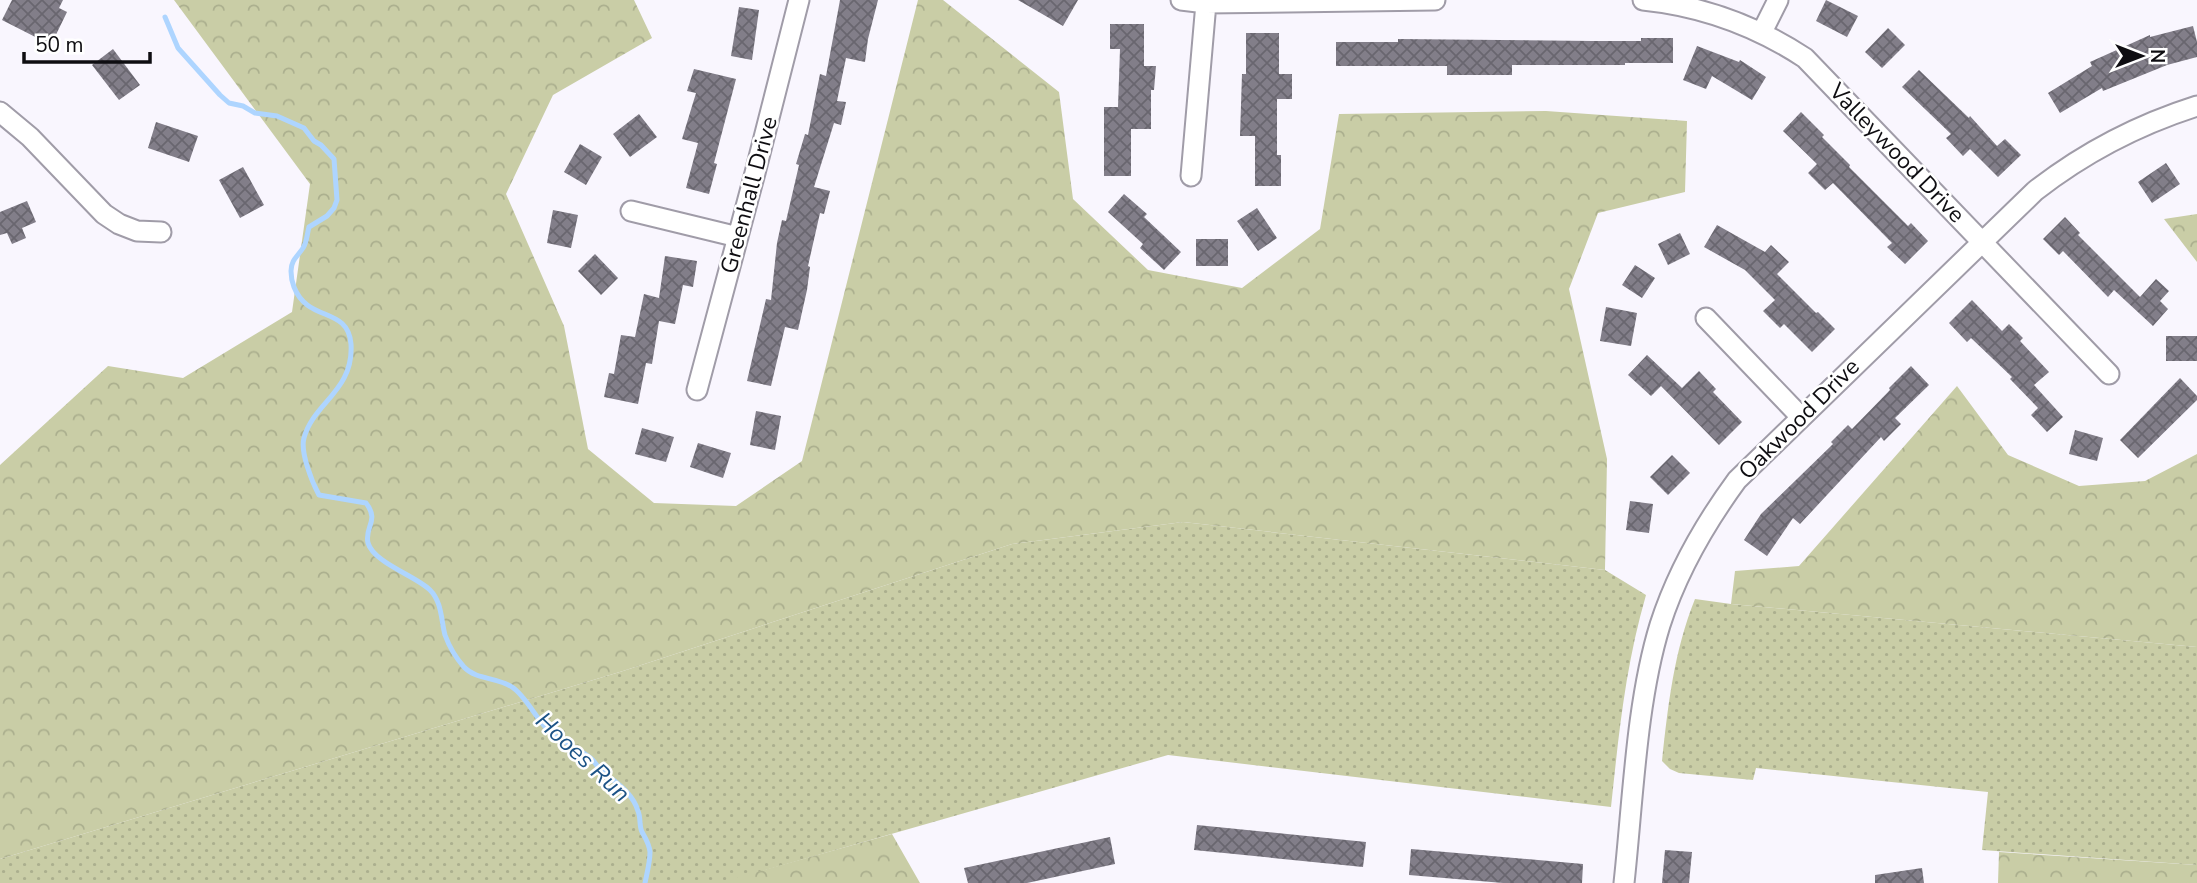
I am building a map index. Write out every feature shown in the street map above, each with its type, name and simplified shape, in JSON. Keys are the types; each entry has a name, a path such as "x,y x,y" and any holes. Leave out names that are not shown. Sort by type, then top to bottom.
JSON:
{"street":[{"name":"Greenhall Drive","path":"696,390 799,0"},
{"path":"1181,0 1206,3 1434,0"},
{"name":"Valleywood Drive","path":"1643,0 1702,9 1762,32 1805,58 2109,374"},
{"path":"1762,32 1778,0"},
{"path":"1191,176 1206,3"},
{"name":"Oakwood Drive","path":"1624,883 1648,674 1660,626 1692,549 1737,480 2035,191 2066,166 2101,145 2138,127 2197,107"},
{"path":"0,112 30,137 104,214 137,231 161,232"},
{"path":"631,211 738,237"},
{"path":"1706,318 1801,417"}],"green space":[{"path":"174,0 634,0 652,38 553,95 506,194 564,326 588,449 654,503 736,506 802,461 918,0 943,0 1059,92 1073,199 1148,270 1242,288 1320,229 1339,114 1546,111 1687,121 1685,192 1598,213 1569,289 1607,459 1605,570 1183,522 1012,544 623,671 0,859 0,465 108,366 183,378 292,312 310,184"},
{"path":"2197,214 2197,262 2164,219"},
{"path":"1957,386 2008,455 2079,486 2145,481 2197,454 2197,647 1731,604 1735,571 1799,566"},
{"path":"1183,522 1605,570 1646,595 1628,675 1611,807 1168,755 720,883 0,883 0,859 623,671 1012,544"},
{"path":"1695,599 2197,647 2197,865 1982,850 1988,792 1756,768 1753,780 1679,773 1670,769 1662,761 1670,699 1682,638"},
{"path":"892,834 920,883 717,883"},
{"path":"1999,852 2197,865 2197,883 1998,883"}],"building":[{"path":"12,0 63,0 59,8 67,12 51,45 2,20"},
{"path":"840,0 878,0 865,62 846,58 837,101 846,102 841,125 834,123 814,187 830,191 824,214 820,213 798,330 785,327 771,386 747,381 766,299 771,300 777,243 782,220 786,221 799,165 796,164 805,134 808,135 820,74 826,76"},
{"path":"1018,0 1078,0 1063,26"},
{"path":"1826,0 1858,16 1847,37 1816,21"},
{"path":"739,7 759,10 752,60 731,56"},
{"path":"1110,24 1144,24 1144,66 1156,66 1154,90 1151,90 1151,129 1131,129 1131,176 1104,176 1104,107 1118,107 1120,49 1110,49"},
{"path":"2193,26 2197,57 2167,65 2103,91 2102,88 2060,113 2048,93 2092,66 2090,62 2150,35"},
{"path":"1888,28 1905,45 1882,68 1865,52"},
{"path":"1246,33 1279,33 1279,74 1292,74 1292,99 1277,99 1277,155 1281,155 1281,186 1255,186 1255,136 1240,136 1242,74 1246,74"},
{"path":"1641,38 1673,38 1673,63 1512,65 1512,75 1447,75 1447,66 1336,66 1336,42 1398,42 1398,39 1641,41"},
{"path":"1697,46 1739,62 1740,60 1766,77 1752,100 1712,76 1706,89 1683,80"},
{"path":"113,49 140,85 119,100 92,65"},
{"path":"694,69 736,79 714,163 717,164 709,194 686,188 698,143 682,139 696,93 687,91"},
{"path":"1919,70 1969,118 1970,116 1997,146 2005,139 2021,155 1998,177 1970,149 1963,156 1946,138 1951,134 1902,87"},
{"path":"1801,112 1824,135 1822,137 1849,167 1908,226 1911,223 1928,241 1905,264 1887,247 1892,243 1833,183 1825,190 1808,173 1817,164 1783,131"},
{"path":"639,114 657,137 630,157 613,134"},
{"path":"156,122 198,136 189,162 148,148"},
{"path":"580,144 602,157 586,185 564,172"},
{"path":"2166,163 2180,184 2152,203 2138,182"},
{"path":"243,167 264,205 240,218 219,180"},
{"path":"1124,194 1147,214 1144,217 1181,252 1164,270 1140,248 1143,244 1108,212"},
{"path":"27,201 36,222 22,228 26,238 12,244 7,233 0,235 0,212"},
{"path":"1257,208 1277,238 1258,251 1237,221"},
{"path":"553,210 578,215 571,248 547,243"},
{"path":"2065,217 2080,233 2078,235 2140,297 2156,279 2169,291 2160,301 2168,309 2153,326 2114,290 2108,297 2063,251 2059,255 2043,239"},
{"path":"1717,225 1765,252 1771,245 1789,262 1777,274 1835,329 1812,352 1784,324 1780,328 1763,311 1775,300 1745,270 1704,247"},
{"path":"1680,233 1690,254 1668,265 1658,244"},
{"path":"1196,239 1228,239 1228,266 1196,266"},
{"path":"595,254 618,278 601,295 578,271"},
{"path":"665,256 697,261 693,287 683,285 675,324 659,321 652,364 646,363 638,404 604,397 609,373 614,374 621,335 635,337 644,294 659,298"},
{"path":"1635,265 1655,278 1642,298 1622,285"},
{"path":"1972,300 2002,331 2009,324 2023,338 2020,341 2049,372 2034,385 2063,417 2047,432 2031,415 2038,408 2010,379 2012,377 1971,338 1967,342 1949,323"},
{"path":"1606,307 1637,313 1631,346 1600,341"},
{"path":"2166,336 2197,336 2197,361 2166,361"},
{"path":"1647,355 1682,388 1699,371 1716,389 1713,392 1742,422 1719,445 1661,386 1651,396 1628,375"},
{"path":"1911,366 1929,385 1895,418 1901,424 1884,441 1881,437 1800,524 1793,518 1767,556 1744,540 1761,514 1833,444 1831,442 1848,425 1852,429"},
{"path":"2180,378 2197,396 2197,400 2138,458 2120,440"},
{"path":"756,411 781,416 775,450 750,445"},
{"path":"642,428 674,437 666,462 635,454"},
{"path":"2075,430 2103,438 2097,461 2069,454"},
{"path":"698,443 731,453 723,478 690,467"},
{"path":"1672,455 1690,473 1668,495 1650,477"},
{"path":"1630,501 1653,504 1649,533 1626,530"},
{"path":"1197,825 1366,842 1363,867 1194,850"},
{"path":"1110,837 1115,864 1027,883 968,883 964,868"},
{"path":"1411,849 1583,864 1582,883 1503,883 1409,875"},
{"path":"1665,850 1692,852 1689,883 1662,883"},
{"path":"1922,868 1924,883 1875,883 1875,875"}],"waterway":[{"name":"Hooes Run","path":"165,17 178,48 229,103 243,106 255,113 277,116 304,128 334,159 337,200 334,208 327,216 309,227 303,248 291,267 293,285 300,298 308,306 343,324 351,344 346,374 316,415 304,438 305,459 319,495 366,503 372,515 367,537 372,550 378,557 424,585 434,595 445,635 464,667 474,674 512,687 549,731 591,758 627,792 635,804 641,830 650,849 645,883"}]}
